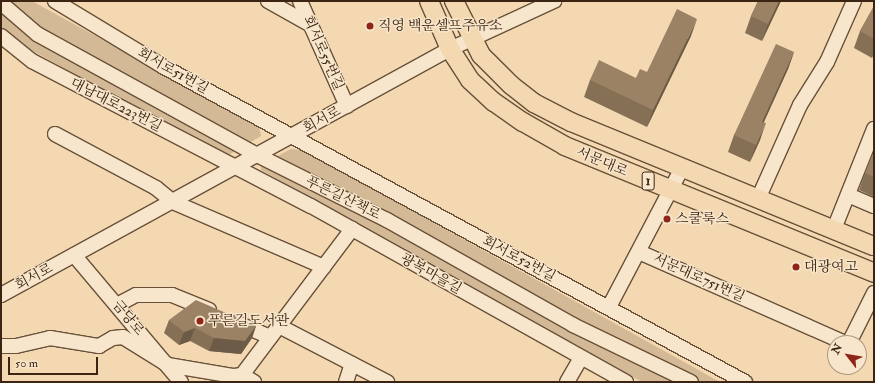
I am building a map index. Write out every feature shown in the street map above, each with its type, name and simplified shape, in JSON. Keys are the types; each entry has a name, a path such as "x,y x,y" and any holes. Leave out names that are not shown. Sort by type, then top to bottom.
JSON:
{"main road":[{"name":"서문대로","path":"429,1 450,49 470,80 482,92 523,122 565,146 874,272"},
{"name":"서문대로","path":"454,1 481,54 511,85 534,103 571,122 874,246"}],"street":[{"name":"회서로51번길","path":"55,1 164,67 294,135"},
{"path":"268,1 309,24"},
{"name":"회서로55번길","path":"300,1 347,106"},
{"name":"회서로","path":"1,295 173,202 255,154 294,135 450,49 554,1"},
{"path":"758,199 800,105 827,62 854,1"},
{"name":"푸른길산책로","path":"1,3 37,34 255,154 387,220 573,325 692,382"},
{"name":"대남대로223번길","path":"2,39 32,61 235,167"},
{"path":"834,230 874,130"},
{"path":"55,134 156,188 173,202 324,267"},
{"name":"회서로52번길","path":"294,135 419,206 609,307 745,382"},
{"name":"광복마을길","path":"235,167 352,228 626,382"},
{"name":"서문대로751번길","path":"682,168 639,252 827,335"},
{"path":"848,195 874,206"},
{"path":"1,346 16,346 50,338 99,346 113,338 123,336 168,365 243,378 270,337 352,228"},
{"path":"609,307 639,252"},
{"name":"금당로","path":"74,255 181,382"},
{"path":"853,335 874,293"},
{"path":"117,305 136,295 172,295 270,337"},
{"path":"279,326 387,382"},
{"path":"568,382 581,358"},
{"path":"346,382 352,364"}],"shaded area":[{"path":"1,1 32,1 259,126 261,136 225,157 24,46 1,28"},
{"path":"291,149 303,150 720,382 642,382 261,170 261,165"}],"building":[{"path":"758,1 779,1 768,24 751,16"},
{"path":"874,6 874,39 860,31"},
{"path":"677,9 697,19 653,110 590,80 599,60 636,78 640,69 647,72"},
{"path":"776,44 794,52 762,122 766,123 756,145 734,135"},
{"path":"874,154 874,177 865,173"},
{"path":"196,300 256,326 245,341 214,338 195,328 184,332 169,320"}],"place":[{"name":"직영 백운셀프주유소","path":"370,26"},
{"name":"스쿨룩스","path":"667,219"},
{"name":"대광여고","path":"796,267"},
{"name":"푸른길도서관","path":"200,321"}]}
